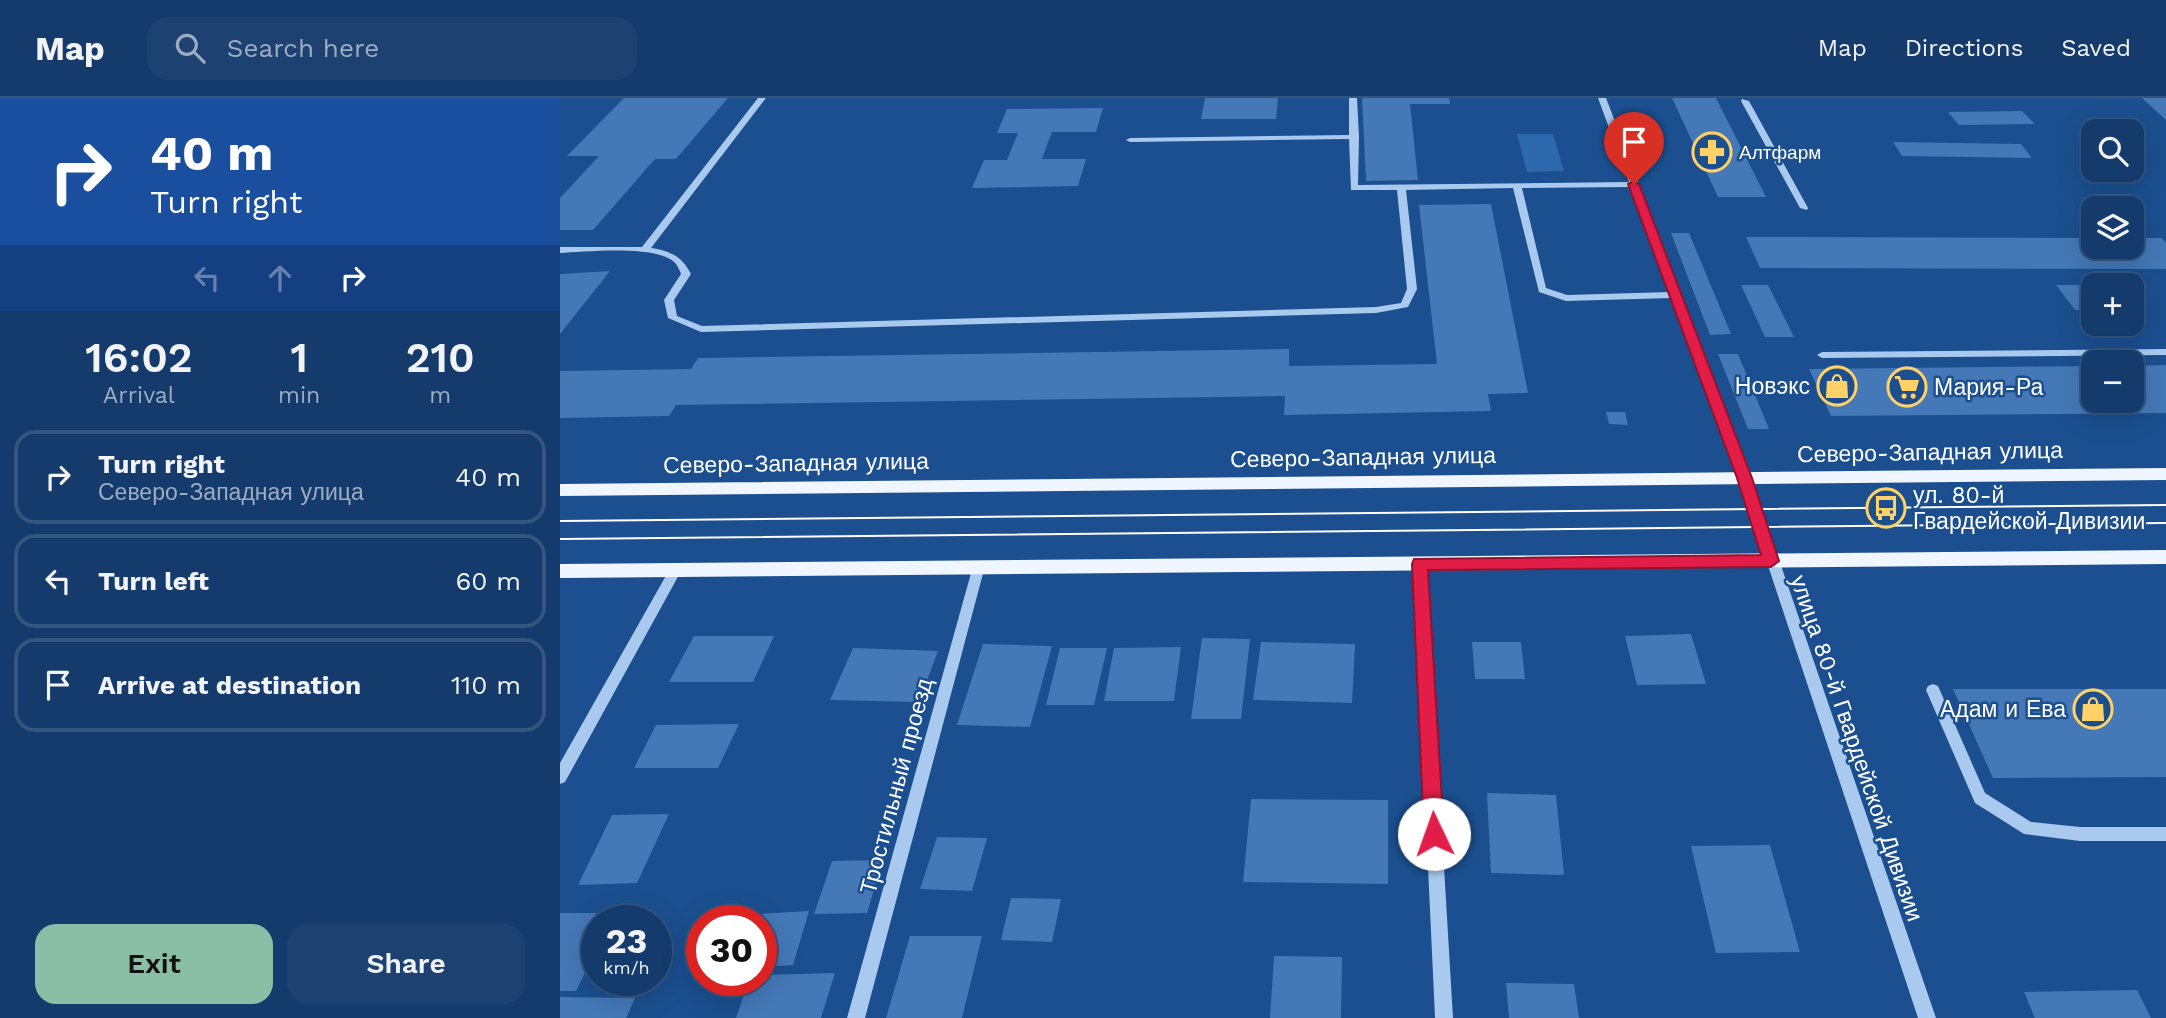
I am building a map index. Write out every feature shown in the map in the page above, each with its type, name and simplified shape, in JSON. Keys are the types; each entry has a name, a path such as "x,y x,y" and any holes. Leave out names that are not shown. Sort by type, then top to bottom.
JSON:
{"main road":[{"name":"Северо-Западная улица","path":"560,489 2166,474"},
{"path":"560,571 2166,557"}],"street":[{"path":"644,250 762,98"},
{"path":"1353,98 1354,188 1634,184"},
{"name":"улица 80-й Гвардейской Дивизии","path":"1602,98 1745,478 1927,1018"},
{"path":"1745,101 1804,208"},
{"path":"1130,140 1355,137"},
{"path":"1517,186 1542,290 1566,298 1675,295"},
{"path":"560,250 644,250 666,253 680,261 686,274 669,300 673,318 701,329 1376,310 1405,305 1412,289 1401,187"},
{"path":"1822,355 2166,352"},
{"path":"1420,564 1444,1018"},
{"name":"Тростильный проезд","path":"856,1018 979,566"},
{"path":"560,777 676,569"},
{"path":"1933,690 1980,798 2029,829 2080,834 2166,834"}],"shaded area":[{"path":"1517,134 1553,134 1564,171 1527,172"}],"building":[{"path":"624,98 728,98 676,159 655,159 593,230 560,230 560,198 599,156 567,156"},
{"path":"1205,98 1278,98 1276,119 1201,119"},
{"path":"1362,98 1449,98 1450,104 1410,104 1418,180 1366,181"},
{"path":"1672,98 1716,98 1766,197 1718,197"},
{"path":"2142,98 2166,98 2166,120"},
{"path":"1103,108 1096,132 1052,132 1042,159 1086,159 1078,186 972,188 984,160 1007,160 1018,133 997,133 1007,109"},
{"path":"2022,111 2035,124 1959,125 1948,112"},
{"path":"1893,142 2021,144 2032,158 1902,156"},
{"path":"1491,204 1528,393 1488,394 1491,411 1284,415 1285,396 676,405 669,416 560,418 560,371 691,369 698,358 1289,349 1289,366 1437,364 1419,205"},
{"path":"1671,233 1689,233 1731,334 1710,335"},
{"path":"1746,237 2081,238 2081,259 2144,259 2144,238 2162,238 2166,243 2166,269 1760,268"},
{"path":"610,271 560,334 560,274"},
{"path":"1741,285 1768,285 1794,337 1765,337"},
{"path":"2056,285 2081,285 2081,310 2075,310"},
{"path":"1718,354 1738,354 1769,429 1748,429"},
{"path":"2166,365 2166,413 1831,416 1809,369 2081,366 2081,413 2144,413 2144,366"},
{"path":"1606,412 1625,412 1628,425 1609,424"},
{"path":"1691,634 1706,684 1637,685 1625,636"},
{"path":"694,636 774,636 753,682 669,682"},
{"path":"1202,638 1250,639 1241,719 1191,719"},
{"path":"1261,642 1355,644 1352,703 1253,700"},
{"path":"1472,642 1521,642 1525,679 1475,679"},
{"path":"983,644 1052,646 1030,727 957,725"},
{"path":"1181,647 1174,701 1104,701 1114,648"},
{"path":"853,648 938,651 919,702 830,700"},
{"path":"1060,648 1107,648 1094,705 1046,705"},
{"path":"1953,689 2166,689 2166,777 1993,778"},
{"path":"739,724 718,768 634,768 656,725"},
{"path":"1487,793 1556,795 1564,875 1491,873"},
{"path":"1251,799 1388,800 1388,884 1243,882"},
{"path":"669,814 637,883 578,885 612,815"},
{"path":"937,837 987,838 972,891 920,889"},
{"path":"1770,845 1800,952 1716,953 1691,846"},
{"path":"883,860 867,913 814,914 832,861"},
{"path":"1011,898 1061,899 1052,942 1001,940"},
{"path":"809,911 793,965 777,966 777,913"},
{"path":"560,913 581,913 581,981 576,991 560,991"},
{"path":"910,936 982,936 962,1018 886,1018"},
{"path":"1274,956 1342,957 1341,1018 1270,1018"},
{"path":"835,973 821,1018 736,1018 744,996 777,996 777,975"},
{"path":"1506,983 1574,984 1579,1018 1509,1018"},
{"path":"2137,990 2151,1018 2035,1018 2024,992"},
{"path":"560,997 635,998 626,1018 560,1018"}],"tram line":[{"path":"560,521 2166,505"},
{"path":"560,539 2166,523"}],"place":[{"name":"Алтфарм","path":"1712,152"},
{"name":"Новэкс","path":"1837,386"},
{"name":"Мария-Ра","path":"1907,387"},
{"name":"ул. 80-й Гвардейской Дивизии","path":"1886,508"},
{"name":"Адам и Ева","path":"2093,709"}],"route":[{"path":"1434,834 1420,564 1771,561 1745,478 1634,184"}]}
